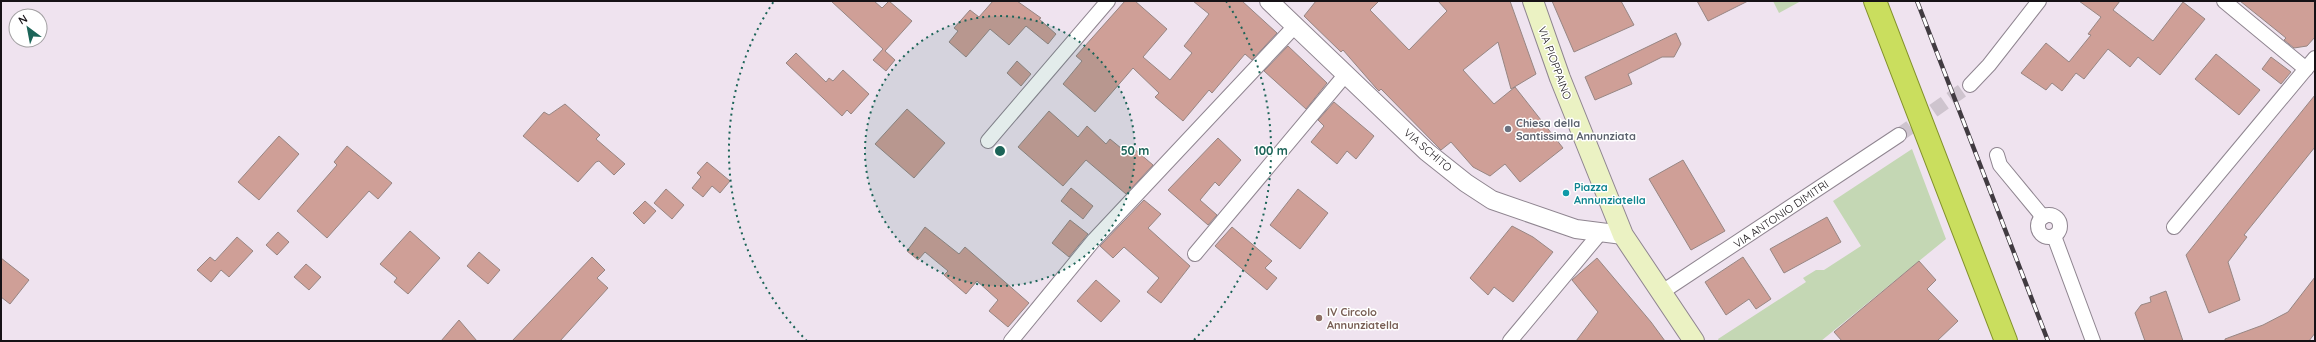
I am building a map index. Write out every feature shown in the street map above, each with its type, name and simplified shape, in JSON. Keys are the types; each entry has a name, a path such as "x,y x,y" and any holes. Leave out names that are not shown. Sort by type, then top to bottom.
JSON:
{"highway":[{"path":"1875,1 2006,341"}],"main road":[{"name":"VIA PIOPPAINO","path":"1535,2 1560,78 1623,235 1694,341"}],"street":[{"path":"988,141 1108,1"},
{"name":"VIA SCHITO","path":"1269,1 1427,152 1466,183 1492,200 1576,229 1623,235"},
{"path":"1970,85 1989,65 2040,1"},
{"path":"2224,1 2306,69"},
{"path":"1011,341 1094,240 1295,26"},
{"path":"2174,227 2315,58"},
{"path":"1195,254 1346,74"},
{"name":"VIA ANTONIO DIMITRI","path":"1662,292 1899,135"},
{"path":"1997,155 2000,165 2043,217 2038,224 2040,232 2046,237 2054,236 2093,341"},
{"path":"1510,341 1601,232"}],"green space":[{"path":"1773,1 1801,1 1779,13"},
{"path":"1912,149 1946,239 1821,341 1719,341 1718,339 1806,282 1803,278 1816,270 1824,270 1861,246 1833,201"}],"building":[{"path":"831,1 874,1 882,8 889,1 912,21 885,51 895,60 886,71 873,60 883,49"},
{"path":"993,1 1017,1 1041,18 1039,19 1056,34 1048,44 1026,26 1009,45 990,29 966,57 949,42 958,31 954,28 970,10 979,17"},
{"path":"1125,1 1135,1 1167,29 1143,57 1170,80 1192,53 1184,46 1209,14 1193,1 1242,1 1277,33 1252,60 1245,54 1212,93 1209,90 1183,121 1155,97 1159,93 1133,68 1095,112 1063,84 1082,61 1076,56"},
{"path":"1316,1 1379,1 1370,10 1409,50 1447,11 1438,1 1510,1 1536,74 1511,89 1498,42 1463,70 1494,104 1515,87 1563,148 1520,182 1505,164 1490,176 1473,167 1451,142 1441,150 1381,89 1379,91 1376,88 1343,50 1341,52 1304,16"},
{"path":"1552,1 1621,1 1634,25 1574,52"},
{"path":"1697,1 1748,1 1708,21"},
{"path":"2079,1 2120,1 2113,10 2153,41 2183,2 2205,19 2160,75 2138,57 2130,67 2108,49 2084,79 2076,73 2062,91 2052,83 2046,90 2021,73 2046,43 2069,62 2091,35 2088,34 2101,17"},
{"path":"2240,1 2315,1 2315,37 2307,46 2294,48 2284,40 2286,38"},
{"path":"1676,33 1681,44 1674,57 1662,57 1628,74 1632,84 1595,100 1585,77"},
{"path":"1288,46 1327,83 1306,109 1264,71"},
{"path":"796,53 826,82 829,78 833,81 843,70 869,94 851,114 847,110 842,116 786,63"},
{"path":"2216,54 2260,90 2239,115 2195,79"},
{"path":"2271,57 2291,72 2281,84 2262,69"},
{"path":"1017,61 1031,74 1021,86 1007,73"},
{"path":"2315,95 2315,147 2244,235 2247,237 2228,262 2240,300 2209,313 2186,255"},
{"path":"1334,102 1374,136 1356,159 1347,151 1337,164 1311,142 1324,126 1318,120"},
{"path":"565,104 600,135 596,139 625,164 614,175 599,161 596,162 578,182 523,136 544,112 549,115"},
{"path":"907,109 945,143 914,178 875,144"},
{"path":"1049,111 1078,137 1087,126 1106,144 1110,139 1127,153 1132,147 1153,165 1126,194 1086,160 1063,186 1018,147"},
{"path":"279,136 299,154 259,200 238,182"},
{"path":"1218,138 1241,160 1219,186 1215,182 1200,200 1217,215 1208,225 1168,190"},
{"path":"347,146 392,183 378,199 369,191 327,238 297,211 337,165 334,162"},
{"path":"1683,160 1725,231 1691,250 1649,179"},
{"path":"707,162 730,181 720,193 712,186 703,197 692,188 701,177 697,173"},
{"path":"1071,188 1093,206 1083,219 1061,201"},
{"path":"666,189 684,205 672,219 654,203"},
{"path":"1298,189 1328,213 1300,249 1270,225"},
{"path":"1144,200 1161,214 1148,228 1190,266 1161,303 1147,292 1159,278 1124,247 1113,258 1100,246"},
{"path":"645,201 656,211 644,224 633,213"},
{"path":"1827,217 1841,242 1784,273 1770,249"},
{"path":"1070,220 1088,234 1069,257 1052,243"},
{"path":"1512,226 1533,237 1553,252 1513,302 1494,287 1488,295 1470,278"},
{"path":"925,227 959,254 965,247 1029,303 1008,327 989,311 998,300 977,281 966,294 944,275 948,271 925,252 918,260 907,251"},
{"path":"1232,227 1272,261 1265,268 1277,278 1267,290 1215,246"},
{"path":"410,231 440,258 408,294 394,282 397,278 380,264"},
{"path":"278,232 289,242 277,255 266,245"},
{"path":"237,237 253,251 229,277 221,270 211,282 197,270 210,257 215,261"},
{"path":"479,252 500,270 488,284 467,266"},
{"path":"592,257 605,270 597,278 608,288 560,341 512,341"},
{"path":"1743,257 1771,299 1756,309 1749,299 1726,315 1705,282"},
{"path":"1,258 29,280 10,304 1,297"},
{"path":"1597,258 1651,322 1665,341 1576,341 1598,312 1572,280"},
{"path":"1919,261 1936,280 1927,289 1958,321 1937,341 1842,341 1834,332"},
{"path":"306,264 321,277 309,290 294,277"},
{"path":"2315,277 2315,333 2309,341 2225,341 2225,339 2263,325 2288,312"},
{"path":"1096,280 1120,301 1101,322 1077,301"},
{"path":"2166,291 2183,341 2145,341 2135,313 2141,305 2151,302 2150,297"},
{"path":"459,320 477,341 441,341"}],"tunnel":[{"path":"1899,135 1970,85"}],"railway":[{"path":"1917,1 2048,341"}],"place":[{"name":"Chiesa della Santissima Annunziata","path":"1508,129"},
{"name":"Piazza Annunziatella","path":"1566,193"},
{"name":"IV Circolo Annunziatella","path":"1319,318"}]}
